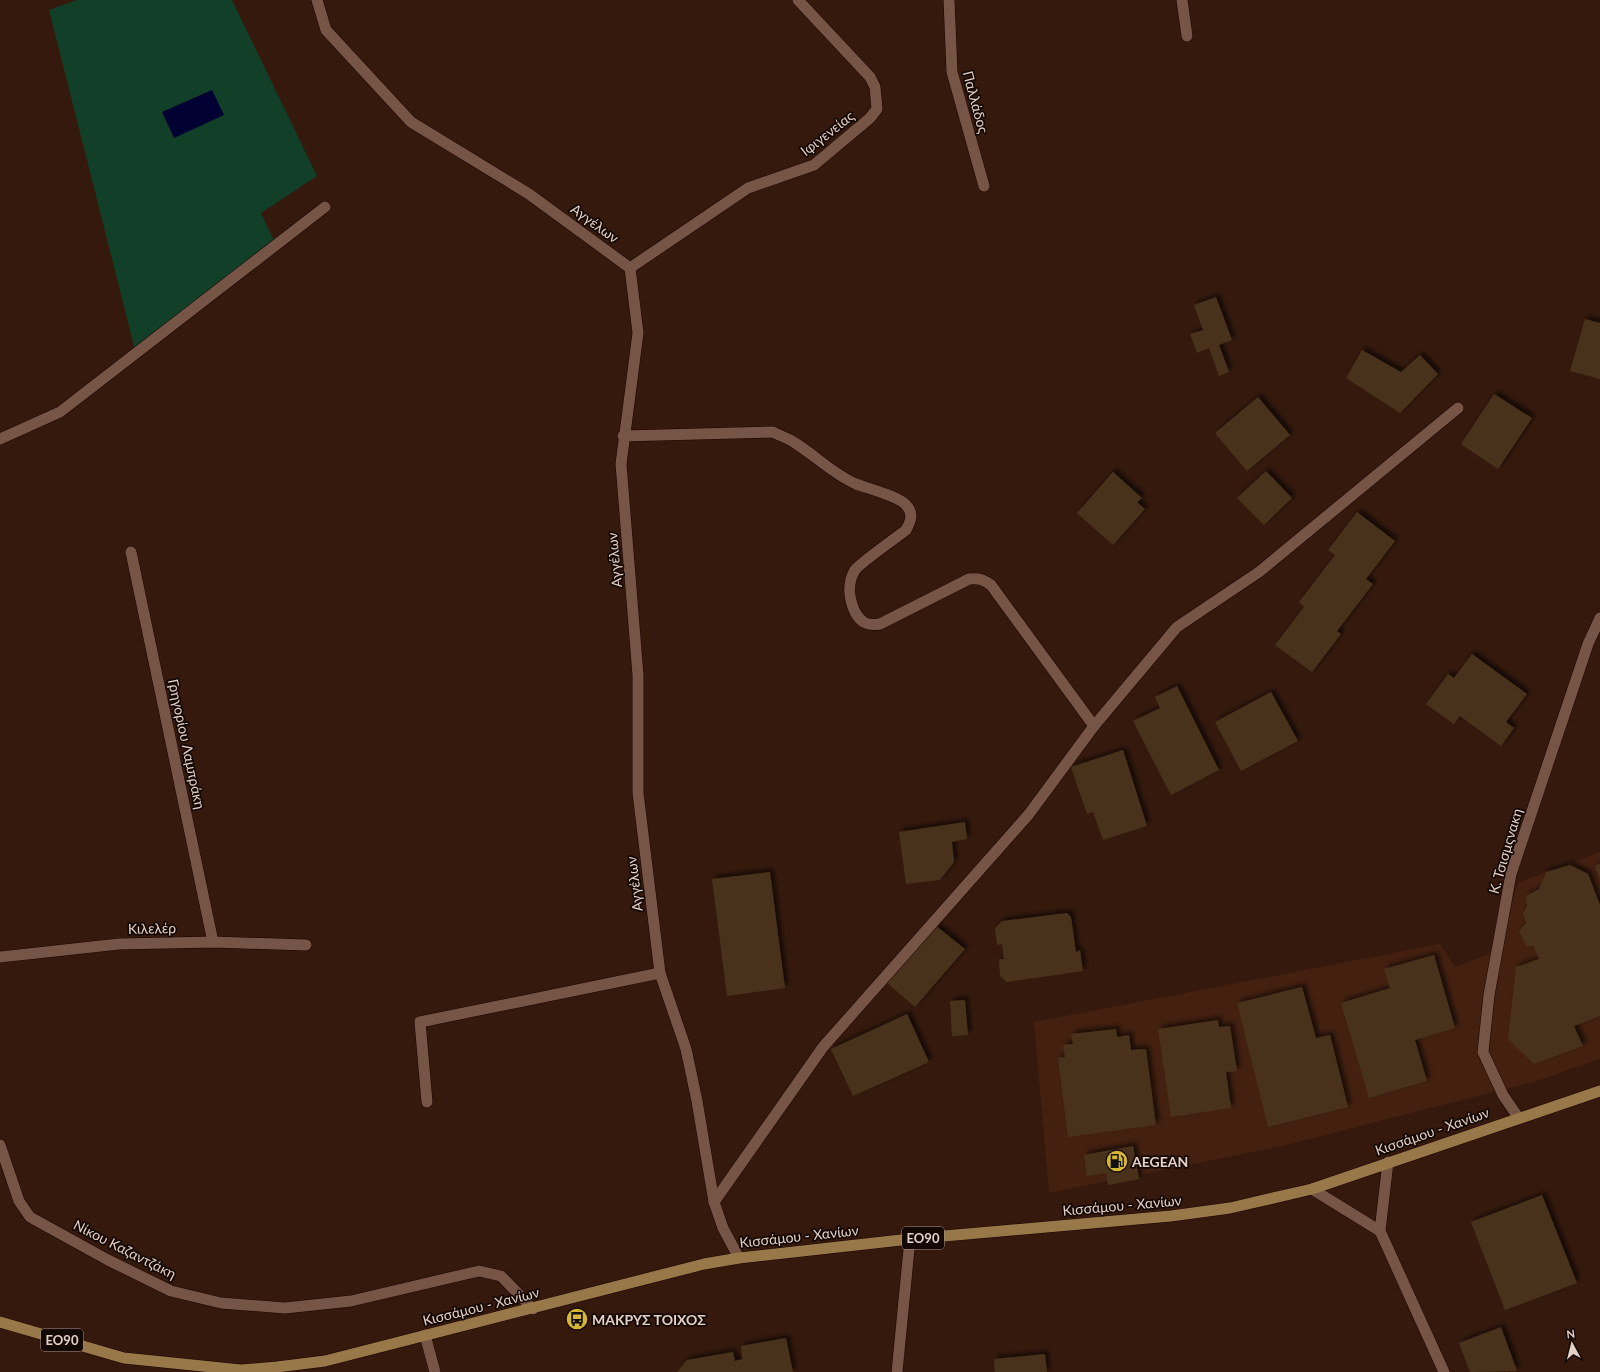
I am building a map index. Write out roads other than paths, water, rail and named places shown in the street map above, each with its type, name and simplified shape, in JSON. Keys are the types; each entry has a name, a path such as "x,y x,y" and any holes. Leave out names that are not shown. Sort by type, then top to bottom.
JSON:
{"main road":[{"name":"Κισσάμου - Χανίων","path":"0,1322 124,1358 241,1370 325,1361 704,1264 739,1258 910,1239 1186,1214 1230,1208 1312,1189 1518,1117 1600,1091"}],"street":[{"name":"Αγγέλων","path":"318,0 326,30 411,122 530,194 630,268 638,332 620,464 638,675 638,793 660,974 686,1049 697,1101 714,1202 723,1228 739,1258"},
{"name":"Ιφιγενείας","path":"630,268 748,188 814,165 870,118 877,109 875,87 870,77 798,0"},
{"name":"Παλλάδος","path":"949,0 952,72 984,186"},
{"path":"1182,0 1187,36"},
{"path":"0,439 60,412 325,207"},
{"path":"714,1202 823,1046 1029,814 1094,726 1177,627 1259,572 1458,408"},
{"path":"624,436 773,432 794,442 821,463 855,483 900,500 909,509 912,515 906,530 856,570 851,582 851,600 859,618 864,623 872,625 880,624 969,579 978,578 985,581 991,585 1094,726"},
{"name":"Γρηγορίου Λαμπράκη","path":"131,552 213,942"},
{"name":"Κ. Τσισμςνακη","path":"1518,1117 1503,1095 1483,1052 1489,995 1511,874 1588,644 1600,618"},
{"name":"Κιλελέρ","path":"0,957 119,944 213,942 306,945"},
{"path":"428,1102 420,1022 660,974"},
{"name":"Νίκου Καζαντζάκη","path":"0,1145 19,1201 30,1217 108,1260 171,1291 221,1302 285,1308 351,1301 479,1271 501,1276 533,1308"},
{"path":"1388,1162 1380,1231 1444,1372"},
{"path":"1312,1189 1380,1231"},
{"path":"896,1372 910,1239"},
{"path":"425,1335 435,1372"}],"place":[{"name":"AEGEAN","path":"1117,1161"},
{"name":"ΜΑΚΡΥΣ ΤΟΙΧΟΣ","path":"577,1319"}]}
